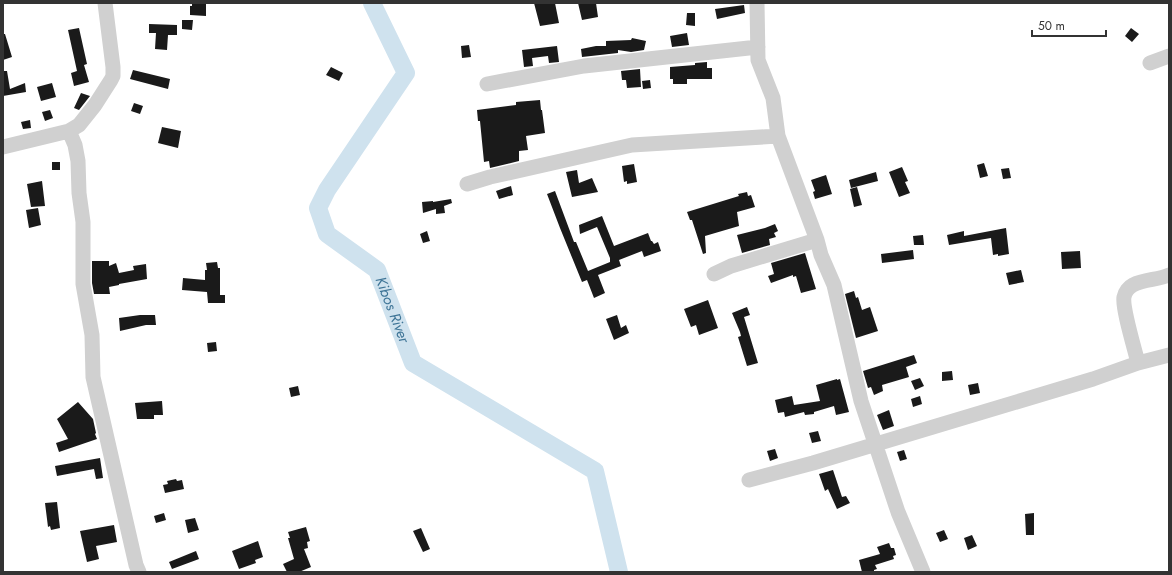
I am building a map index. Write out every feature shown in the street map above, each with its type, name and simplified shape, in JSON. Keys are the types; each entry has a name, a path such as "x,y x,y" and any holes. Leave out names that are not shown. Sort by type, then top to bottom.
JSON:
{"street":[{"path":"3,147 69,131 79,125 87,116 113,76 105,3"},
{"path":"757,3 758,60 773,98 778,136 817,240 821,255 834,285 861,402 898,512 922,572"},
{"path":"486,84 584,66 758,47"},
{"path":"1150,63 1169,56"},
{"path":"69,131 76,145 78,161 83,222 83,284 92,335 93,377 136,565 139,572"},
{"path":"467,184 490,177 632,145 778,136"},
{"path":"714,274 731,266 817,240"},
{"path":"1138,363 1127,317 1124,296 1127,290 1133,285 1169,275"},
{"path":"749,480 813,463 875,443 1093,379 1138,363 1169,355"}],"building":[{"path":"192,3 206,3 206,16 190,15 190,6 192,6"},
{"path":"534,3 555,3 559,23 540,26"},
{"path":"578,3 596,3 598,17 582,20"},
{"path":"744,5 745,13 717,19 715,9"},
{"path":"687,13 695,13 695,26 686,25"},
{"path":"182,20 193,20 192,30 182,29"},
{"path":"149,24 177,25 177,35 168,35 167,50 155,49 156,33 149,33"},
{"path":"79,28 87,64 84,65 89,82 74,86 71,73 77,71 68,30"},
{"path":"1131,28 1139,34 1132,42 1125,36"},
{"path":"687,33 689,45 672,47 670,36"},
{"path":"3,34 5,34 12,57 3,60"},
{"path":"632,38 646,41 644,50 631,52 618,50 618,53 582,57 581,49 606,46 606,41 631,40"},
{"path":"469,45 471,57 462,58 461,46"},
{"path":"557,46 559,62 549,63 548,56 532,58 533,66 524,67 522,50"},
{"path":"707,62 707,68 712,68 712,79 687,79 687,84 673,84 673,79 670,79 670,67 695,65 695,63"},
{"path":"331,67 343,73 339,81 326,75"},
{"path":"640,69 641,87 627,88 626,80 622,80 621,71"},
{"path":"133,70 170,79 168,89 130,79"},
{"path":"3,71 7,71 10,89 25,83 26,92 3,96"},
{"path":"650,80 651,88 643,89 642,81"},
{"path":"52,83 56,97 41,101 37,87"},
{"path":"81,93 90,96 79,110 74,108"},
{"path":"540,100 545,133 526,136 528,150 519,151 519,161 490,168 489,161 484,162 480,121 478,121 477,110 516,105 516,102"},
{"path":"134,103 143,106 140,114 131,111"},
{"path":"50,110 53,118 45,121 42,112"},
{"path":"30,120 31,128 23,129 21,122"},
{"path":"162,127 181,131 178,148 158,143"},
{"path":"52,162 60,162 60,170 52,170"},
{"path":"984,163 988,176 980,178 977,165"},
{"path":"634,164 637,182 627,184 627,181 624,182 622,166"},
{"path":"902,167 908,181 905,182 910,193 899,197 889,172"},
{"path":"1009,168 1011,178 1003,179 1001,169"},
{"path":"577,170 579,183 592,178 598,192 572,197 566,172"},
{"path":"876,172 878,181 851,188 849,180"},
{"path":"826,175 832,194 815,199 813,192 815,191 811,180"},
{"path":"42,181 45,206 31,207 27,184"},
{"path":"511,186 513,195 499,199 496,191"},
{"path":"857,187 862,205 854,207 850,189"},
{"path":"555,191 574,242 576,242 588,271 610,262 610,258 597,227 580,234 579,225 602,216 614,246 648,233 654,244 658,242 661,251 644,257 642,251 619,260 621,266 598,275 605,293 594,298 587,280 582,282 547,194"},
{"path":"747,192 748,196 751,195 755,207 737,212 739,226 705,236 706,253 703,254 692,220 690,220 687,212 739,196 738,194"},
{"path":"451,199 452,203 444,206 445,213 436,214 436,209 423,213 422,202"},
{"path":"38,208 41,225 29,228 26,210"},
{"path":"775,224 778,231 774,233 776,237 769,239 770,245 742,253 737,235"},
{"path":"1006,228 1009,254 998,256 998,254 993,255 991,238 949,245 947,235 964,231 964,236"},
{"path":"427,231 430,241 423,243 420,234"},
{"path":"923,235 924,245 914,245 913,236"},
{"path":"913,250 914,259 882,263 881,254"},
{"path":"1080,251 1081,268 1062,269 1061,252"},
{"path":"805,253 816,289 801,293 796,276 793,277 793,275 771,283 768,276 774,274 771,263"},
{"path":"92,261 109,261 109,266 116,263 119,273 134,270 133,266 146,264 147,279 109,287 110,294 94,294 92,283"},
{"path":"217,262 218,268 220,268 220,295 225,295 225,303 208,303 207,292 182,290 183,278 205,280 205,270 207,270 206,263"},
{"path":"1021,270 1024,282 1009,285 1006,273"},
{"path":"854,291 856,298 858,297 862,310 870,307 878,331 856,338 845,294"},
{"path":"708,300 718,328 699,335 696,325 691,327 684,309"},
{"path":"747,307 750,315 744,317 758,363 747,366 738,337 741,336 740,332 732,313"},
{"path":"140,315 155,315 156,325 146,325 120,331 119,318"},
{"path":"617,315 621,328 626,325 629,333 614,340 606,319"},
{"path":"216,342 217,351 208,352 207,343"},
{"path":"914,355 917,363 906,367 909,377 882,385 883,391 874,395 871,387 868,388 863,371"},
{"path":"952,371 953,380 942,381 942,372"},
{"path":"920,378 924,386 915,390 911,381"},
{"path":"840,379 849,412 836,415 834,406 814,412 814,414 805,415 804,412 785,417 784,412 778,413 775,400 792,396 794,405 820,401 816,385"},
{"path":"978,383 980,393 970,395 968,385"},
{"path":"298,386 300,395 291,397 289,388"},
{"path":"920,396 922,404 913,407 911,399"},
{"path":"162,401 163,415 154,415 154,419 137,419 135,403"},
{"path":"78,402 93,419 97,439 59,452 56,443 68,439 57,419"},
{"path":"889,410 894,426 883,430 877,415"},
{"path":"818,431 821,441 812,443 809,433"},
{"path":"775,449 778,458 770,461 767,451"},
{"path":"904,450 907,459 900,461 897,452"},
{"path":"100,458 103,478 96,479 94,469 57,476 55,466"},
{"path":"833,470 842,497 846,496 850,503 837,509 828,489 825,491 819,474"},
{"path":"176,479 177,481 182,480 184,489 165,493 163,485 168,484 167,481"},
{"path":"57,502 60,528 51,530 50,526 48,527 45,503"},
{"path":"164,513 166,520 156,523 154,516"},
{"path":"1034,513 1034,535 1026,535 1025,514"},
{"path":"195,518 199,530 188,533 185,520"},
{"path":"114,525 117,542 96,546 99,559 87,562 80,531"},
{"path":"306,527 310,541 307,542 308,548 304,549 311,567 299,572 287,572 283,564 294,559 288,538 290,538 288,532"},
{"path":"421,528 430,549 423,552 413,531"},
{"path":"944,530 948,539 940,542 936,533"},
{"path":"972,535 977,546 968,550 964,538"},
{"path":"258,541 263,557 255,560 256,563 239,569 232,551"},
{"path":"889,543 891,548 894,548 896,555 893,556 894,559 875,565 877,569 874,570 874,572 862,572 859,560 880,554 877,547"},
{"path":"196,551 199,559 172,569 169,562"}],"waterway":[{"name":"Kibos River","path":"372,3 406,73 327,190 318,208 327,234 377,270 413,363 595,471 619,572"}]}
